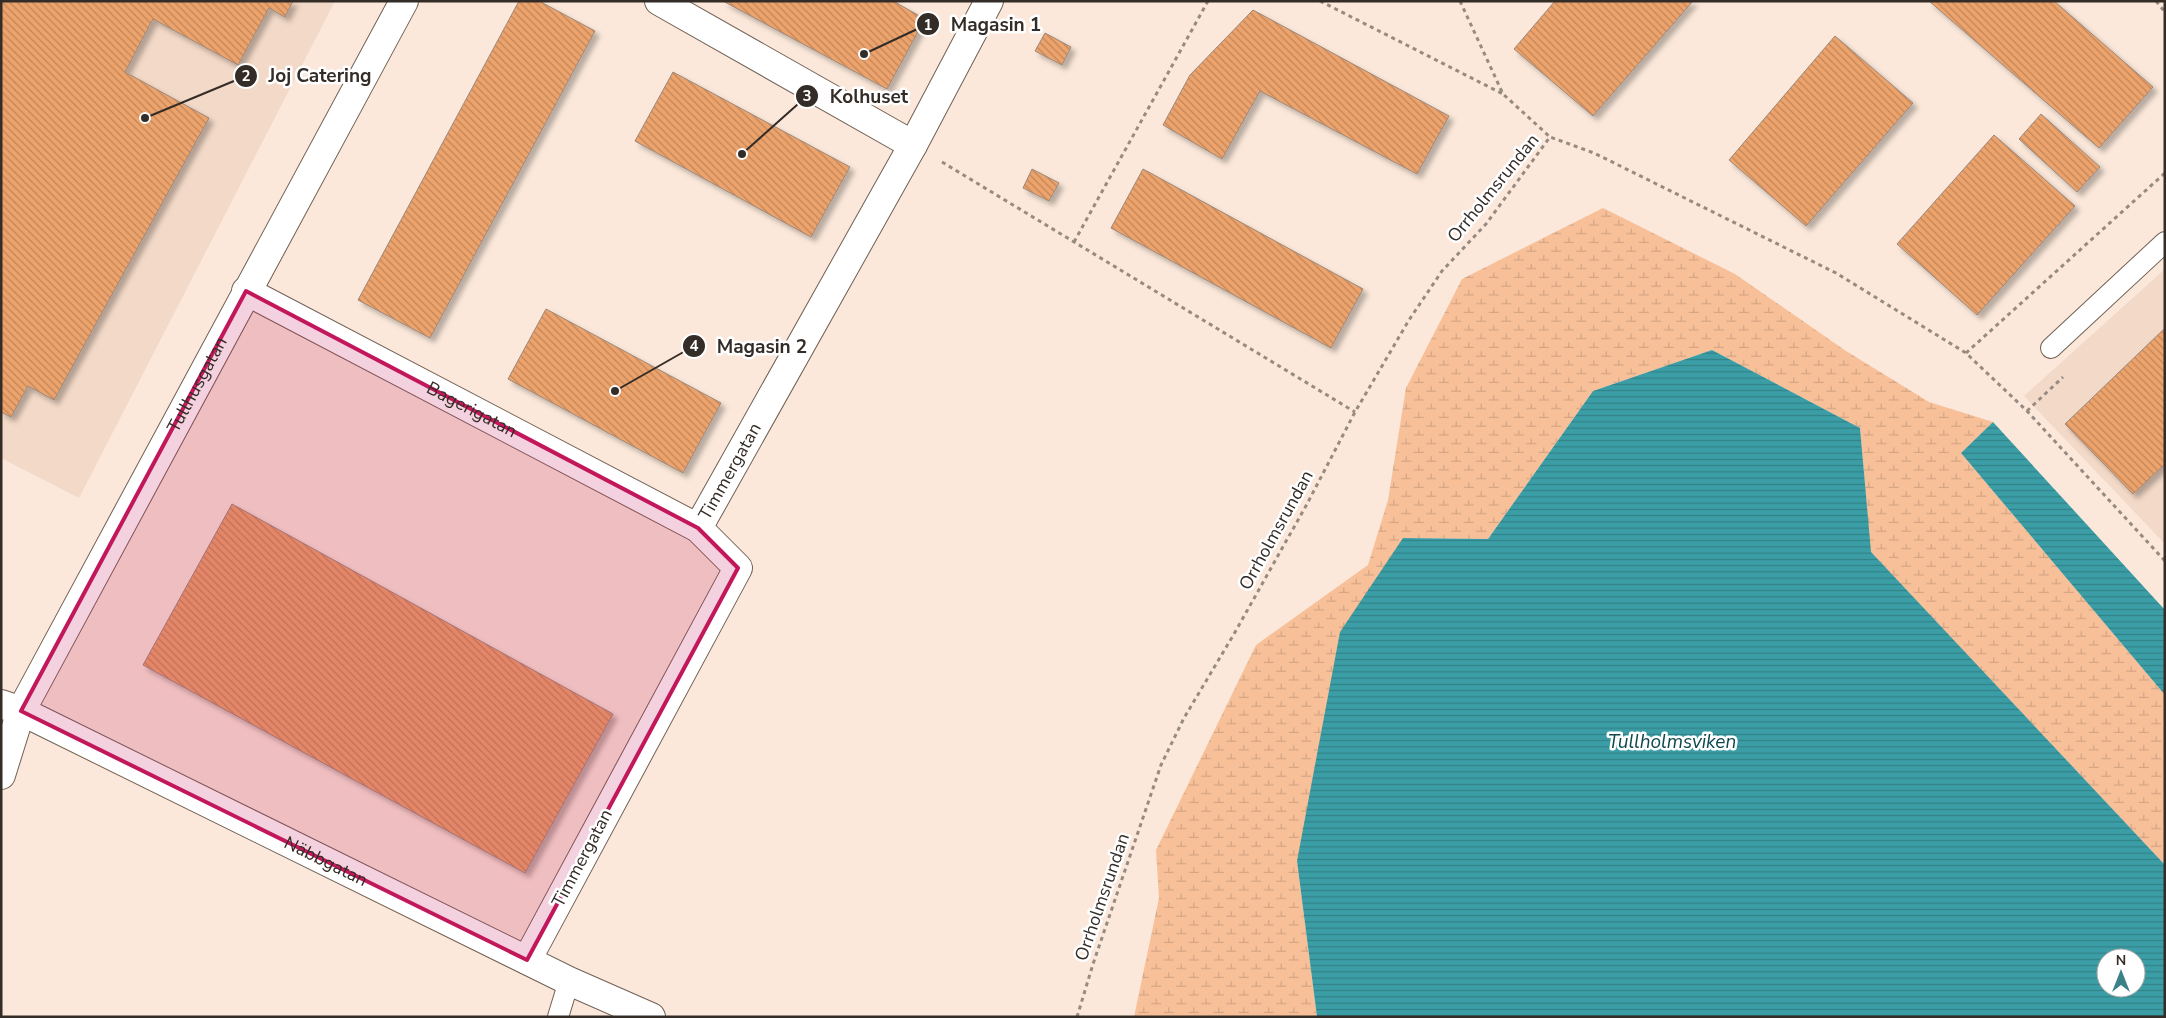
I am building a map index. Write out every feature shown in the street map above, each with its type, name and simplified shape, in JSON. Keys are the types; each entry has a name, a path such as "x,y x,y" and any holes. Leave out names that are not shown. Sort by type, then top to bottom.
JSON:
{"street":[{"name":"Tullhusgatan","path":"1,775 11,707 246,291 404,1"},
{"path":"659,1 913,145"},
{"name":"Timmergatan","path":"527,960 738,568 698,528 913,145 989,1"},
{"name":"Bagerigatan","path":"246,291 698,528"},
{"name":"Näbbgatan","path":"11,707 569,981 651,1017"}],"lane":[{"path":"2051,348 2165,242"},
{"path":"558,1017 569,981"}],"path":[{"path":"1074,242 1208,1"},
{"path":"1320,1 1503,94 1550,137"},
{"path":"1460,1 1503,94"},
{"path":"2156,1 2165,12"},
{"name":"Orrholmsrundan","path":"1077,1017 1093,964 1161,765 1184,718 1307,504 1355,412 1409,320 1442,271 1486,224 1550,137 1594,153 1836,273 1966,353 2027,411 2165,561"},
{"path":"913,145 1355,412"},
{"path":"1966,353 2165,173"}],"highlighted area":[{"path":"246,291 698,528 738,568 527,960 21,711"}],"shaded area":[{"path":"1,1 335,1 79,498 1,458"},
{"path":"2165,269 2165,544 2024,396"}],"green space":[{"path":"1603,208 1735,274 1846,351 1929,402 1993,422 1961,453 2165,695 2165,865 1870,552 1860,428 1712,350 1593,391 1488,539 1403,538 1297,861 1317,1017 1134,1017 1159,898 1156,850 1256,645 1368,565 1388,500 1406,388 1462,279"}],"water":[{"name":"Tullholmsviken","path":"1712,350 1860,428 1871,552 2165,865 2165,1017 1317,1017 1297,861 1340,632 1403,538 1488,539 1593,391"},
{"path":"1993,422 2165,610 2165,695 1961,453"}],"building":[{"path":"1,1 293,1 285,17 269,8 238,65 153,19 125,72 209,118 54,400 28,386 11,417 1,412"},
{"path":"519,1 539,1 595,31 430,338 358,300"},
{"path":"723,1 893,1 925,19 887,89"},
{"path":"1555,1 1693,1 1593,116 1514,49"},
{"path":"1929,1 2054,1 2153,87 2099,148"},
{"path":"1253,10 1449,116 1417,174 1260,91 1222,159 1163,125 1190,75"},
{"path":"1045,33 1071,47 1062,65 1035,51"},
{"path":"1835,36 1913,103 1806,226 1729,160"},
{"path":"673,72 850,167 811,237 635,141"},
{"path":"2041,114 2100,167 2077,192 2019,139"},
{"path":"1994,135 2075,206 1977,315 1897,244"},
{"path":"1032,169 1059,183 1049,201 1023,188"},
{"path":"1143,169 1363,289 1331,348 1111,228"},
{"path":"546,309 721,403 683,473 508,379"},
{"path":"2165,328 2165,464 2133,494 2065,424"},
{"path":"232,504 613,714 525,873 143,665"}],"place":[{"name":"Magasin 1","path":"864,54"},
{"name":"Joj Catering","path":"145,118"},
{"name":"Kolhuset","path":"742,154"},
{"name":"Magasin 2","path":"615,391"}]}
